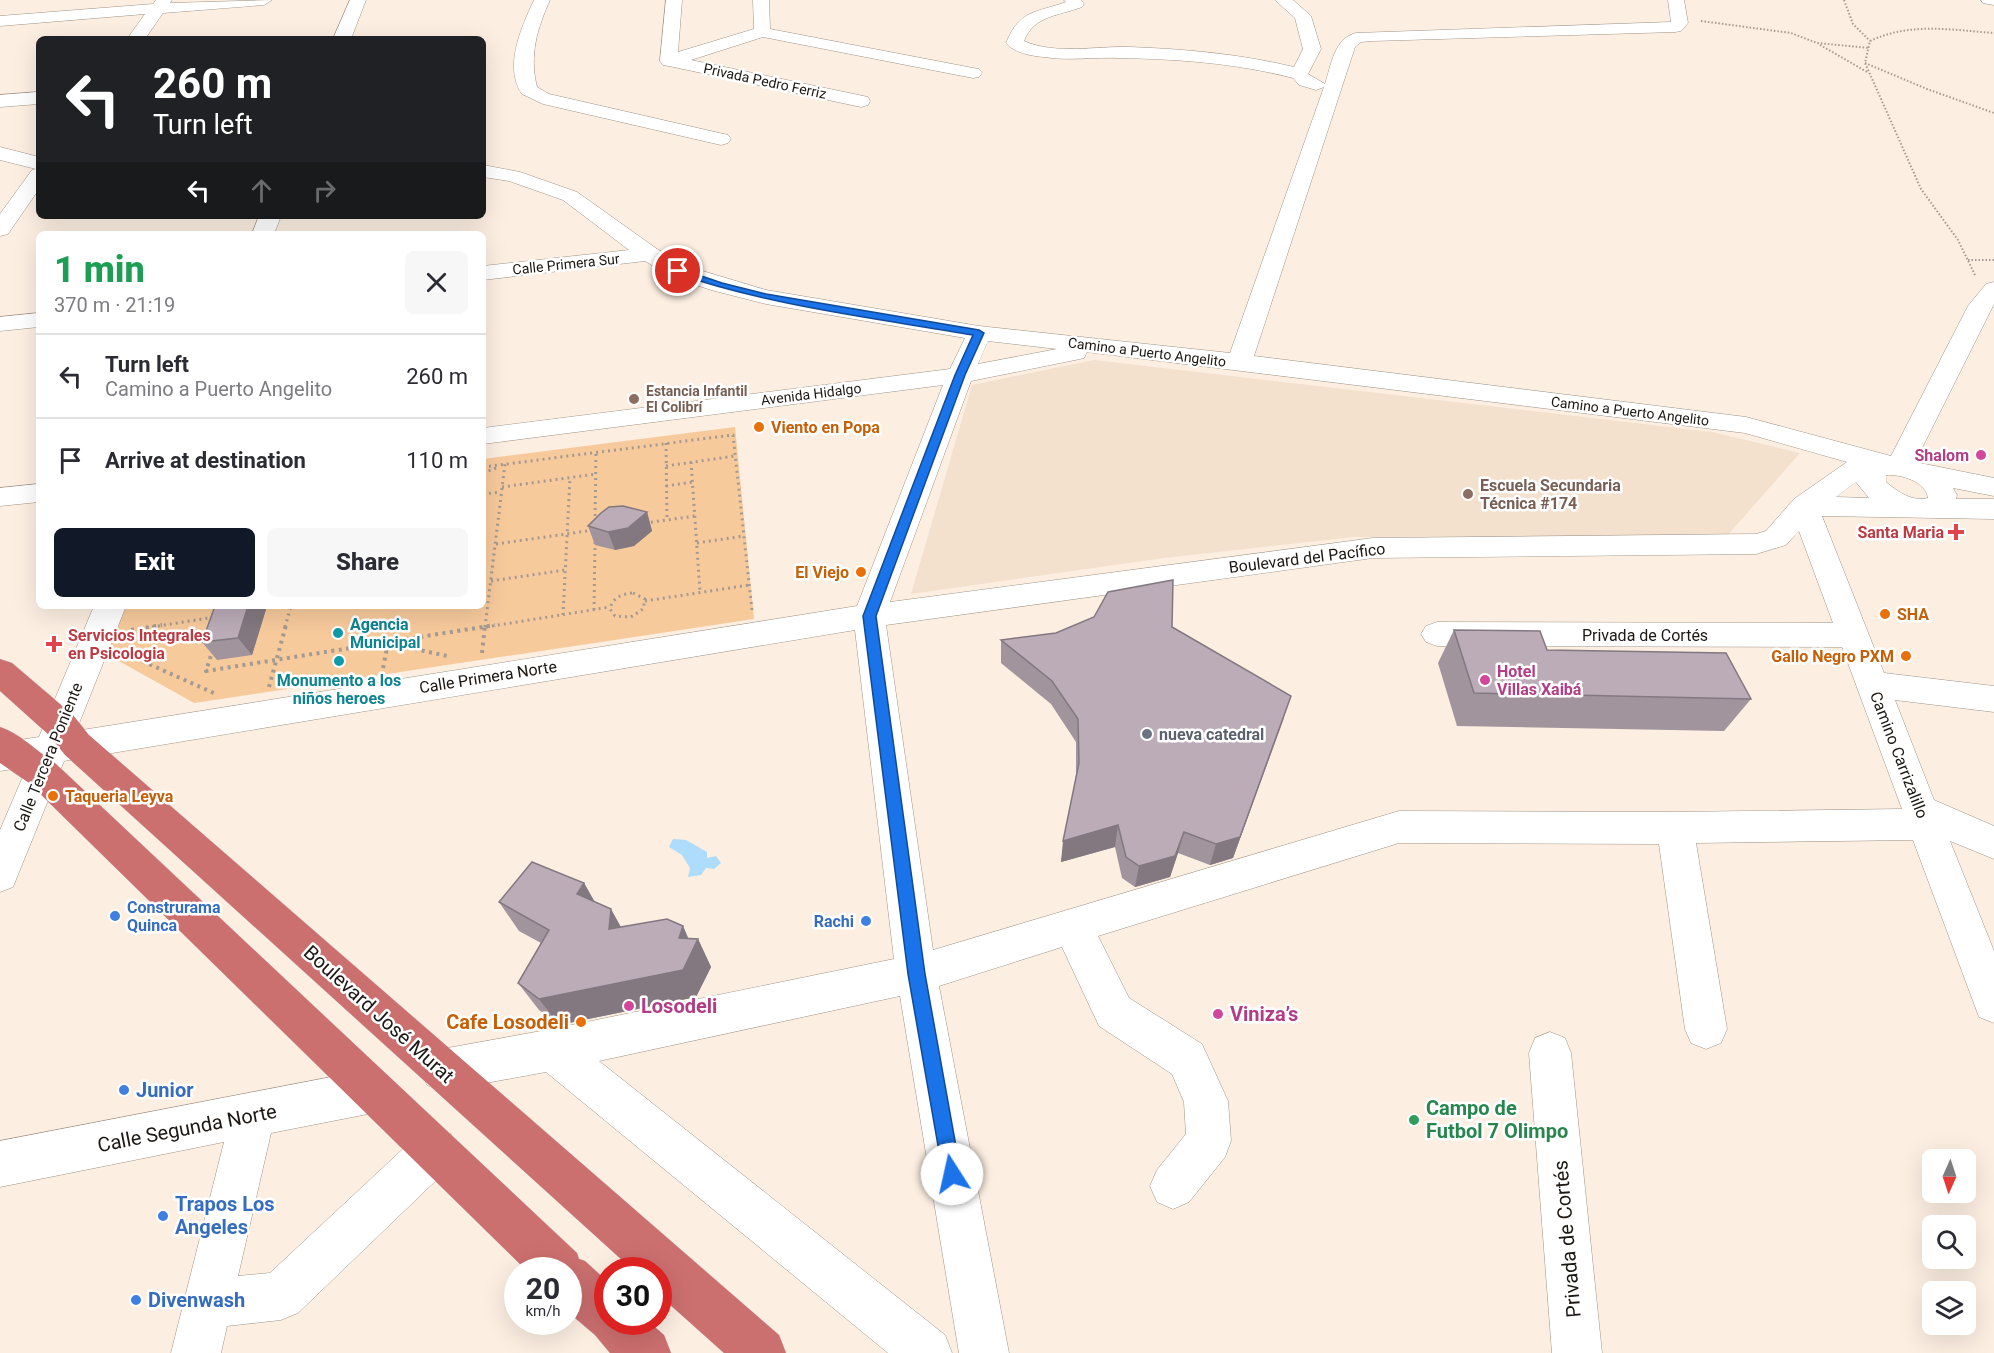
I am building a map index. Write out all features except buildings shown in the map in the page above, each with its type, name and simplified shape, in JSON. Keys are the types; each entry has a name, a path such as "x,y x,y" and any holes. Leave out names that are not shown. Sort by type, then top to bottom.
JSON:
{"highway":[{"name":"Boulevard José Murat","path":"0,672 35,749 374,1091 546,1257"},
{"name":"Boulevard José Murat","path":"35,749 442,1070 761,1353"},
{"path":"582,1291 594,1303"},
{"path":"627,1335 646,1353"}],"street":[{"path":"0,21 161,4 264,0"},
{"path":"343,36 358,0"},
{"path":"542,0 526,36 524,76 528,90 543,98 721,139"},
{"path":"674,0 669,61 762,32 973,74"},
{"path":"761,0 762,32"},
{"path":"1072,0 1076,4 1042,12 1027,20 1017,35 1015,44 1025,49 1044,52 1133,52 1260,63 1299,74 1305,81 1332,90"},
{"path":"1283,0 1303,16 1312,49 1299,74"},
{"path":"1989,0 1994,0"},
{"path":"138,36 161,4"},
{"path":"1240,362 1347,45 1356,38 1675,27 1680,23 1678,9"},
{"name":"Privada Pedro Ferriz","path":"669,61 861,101"},
{"path":"0,101 36,98"},
{"path":"0,153 15,159 36,162"},
{"name":"Camino a Puerto Angelito","path":"486,172 513,176 570,196 650,254 678,271 719,285 757,294 979,333 1240,362 1746,425 1877,468"},
{"path":"0,229 36,178"},
{"name":"Calle Primera Sur","path":"486,273 650,254"},
{"path":"1877,468 1987,297"},
{"path":"0,324 36,320"},
{"path":"979,333 960,375 869,616 916,974 984,1353"},
{"name":"Avenida Hidalgo","path":"486,436 960,375 1109,347"},
{"path":"1877,468 1994,487"},
{"path":"1877,468 1926,476 1941,490 1943,499 1941,503 1919,508 1891,500 1877,468"},
{"name":"Boulevard del Pacífico","path":"869,616 1372,548 1756,544 1776,538 1804,506 1877,468"},
{"path":"0,498 36,492"},
{"path":"1804,506 1994,509"},
{"name":"Camino Carrizalillo","path":"1804,506 1994,1003"},
{"name":"Calle Tercera Poniente","path":"0,875 35,749 120,614"},
{"name":"Calle Primera Norte","path":"35,749 869,616"},
{"name":"Privada de Cortés","path":"1437,634 1854,636"},
{"path":"1872,684 1994,699"},
{"path":"442,1070 552,1050 916,974 1399,827 1675,828 1923,817 1994,843"},
{"path":"1675,828 1706,1029"},
{"path":"1072,927 1114,1012 1187,1059 1206,1101 1209,1141 1173,1186"},
{"path":"552,1050 927,1353"},
{"name":"Privada de Cortés","path":"1550,1053 1576,1353"},
{"name":"Calle Segunda Norte","path":"0,1164 374,1091"},
{"path":"196,1353 253,1115"},
{"path":"208,1304 280,1296 435,1150"}],"path":[{"path":"1844,0 1852,25 1858,33 1870,41"},
{"path":"1678,9 1791,33 1817,43 1867,72"},
{"path":"1870,41 1888,31 1919,29 1994,33"},
{"path":"1870,41 1865,63 1867,72 1921,189 1958,240 1987,297"},
{"path":"1817,43 1869,48"},
{"path":"1865,63 1926,89 1994,113"},
{"path":"1968,260 1994,260"},
{"path":"486,466 733,435 753,617"},
{"path":"666,443 667,520"},
{"path":"594,610 596,452"},
{"path":"666,466 735,456"},
{"path":"692,462 700,592"},
{"path":"486,472 505,464"},
{"path":"482,657 505,464"},
{"path":"486,493 596,474"},
{"path":"563,615 570,478"},
{"path":"666,486 693,482"},
{"path":"644,523 695,516"},
{"path":"495,544 604,529"},
{"path":"697,543 744,536"},
{"path":"491,581 565,570"},
{"path":"645,601 749,585"},
{"path":"214,648 206,670 610,608 617,598 627,594 638,594 645,601"},
{"path":"610,608 615,616 633,617 642,610 645,601"},
{"path":"120,614 126,631 225,615"},
{"path":"388,643 453,657"},
{"path":"382,672 388,643"},
{"path":"118,651 218,694"},
{"path":"259,690 269,688"}],"shaded area":[{"name":"Escuela Secundaria Técnica #174","path":"1094,360 1712,432 1800,453 1727,536 1354,537 1164,558 911,594 972,385"},
{"path":"735,427 754,619 194,703 101,651 119,609 486,609 486,459"}],"water":[{"path":"673,839 686,840 707,852 707,858 716,856 721,863 714,869 706,868 701,875 688,877 690,868 682,855 669,847"}],"place":[{"name":"Estancia Infantil El Colibrí","path":"634,399"},
{"name":"Viento en Popa","path":"759,427"},
{"name":"Shalom","path":"1981,455"},
{"name":"Escuela Secundaria Técnica #174","path":"1468,494"},
{"name":"Santa Maria","path":"1956,532"},
{"name":"El Viejo","path":"861,572"},
{"name":"SHA","path":"1885,614"},
{"name":"Agencia Municipal","path":"338,633"},
{"name":"Servicios Integrales en Psicologia","path":"54,644"},
{"name":"Gallo Negro PXM","path":"1906,656"},
{"name":"Monumento a los niños heroes","path":"339,661"},
{"name":"Hotel Villas Xaibá","path":"1485,680"},
{"name":"nueva catedral","path":"1147,734"},
{"name":"Taqueria Leyva","path":"53,796"},
{"name":"Construrama Quinca","path":"115,916"},
{"name":"Rachi","path":"866,921"},
{"name":"Losodeli","path":"629,1006"},
{"name":"Viniza’s","path":"1218,1014"},
{"name":"Cafe Losodeli","path":"581,1022"},
{"name":"Junior","path":"124,1090"},
{"name":"Campo de Futbol 7 Olimpo","path":"1414,1120"},
{"name":"Trapos Los Angeles","path":"163,1216"},
{"name":"Divenwash","path":"136,1300"}],"route":[{"path":"678,271 719,285 766,297 979,333 960,375 869,616 916,974 952,1174"}]}
